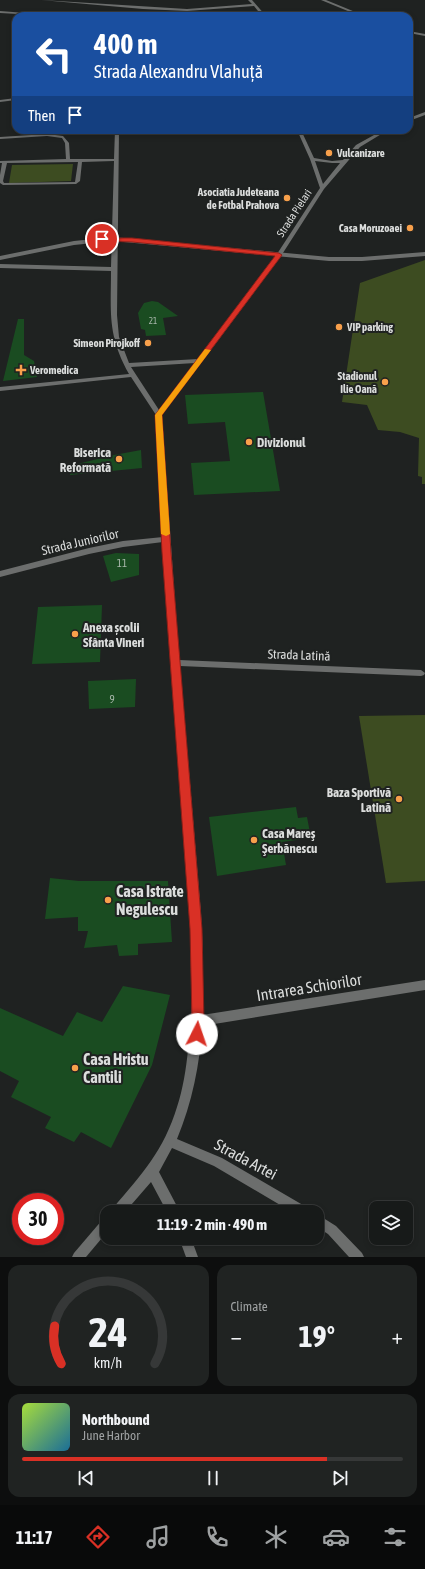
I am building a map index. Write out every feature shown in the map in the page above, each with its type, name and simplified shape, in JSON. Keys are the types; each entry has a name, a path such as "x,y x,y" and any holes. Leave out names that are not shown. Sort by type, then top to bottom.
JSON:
{"street":[{"path":"43,0 180,10 255,6"},
{"path":"250,0 260,12"},
{"path":"324,0 353,12"},
{"path":"0,12 12,13"},
{"path":"413,33 425,35"},
{"path":"0,101 12,100"},
{"path":"413,118 425,114"},
{"path":"117,134 113,238 116,335 133,375 159,415 166,539 196,929 198,1021 193,1066 183,1107 170,1141 152,1170 123,1205"},
{"name":"Strada Pielari","path":"159,415 279,255 322,188 312,159 301,134"},
{"path":"322,188 358,146 379,134"},
{"path":"0,138 47,135 63,137 67,143 68,161"},
{"path":"312,159 332,162 344,161"},
{"path":"80,161 78,180 76,183 3,184 1,181 2,162 117,160"},
{"path":"0,258 74,242 113,238 279,255 347,260 425,254"},
{"path":"0,266 114,269"},
{"path":"128,365 199,361"},
{"path":"0,390 133,375"},
{"name":"Strada Juniorilor","path":"0,574 89,551 123,544 166,539"},
{"name":"Strada Latină","path":"176,663 421,673"},
{"name":"Intrarea Schiorilor","path":"198,1021 425,985"},
{"name":"Strada Artei","path":"170,1141 218,1162 292,1205"},
{"path":"152,1170 170,1205"},
{"path":"324,1225 332,1230 358,1257"},
{"path":"78,1257 100,1231"},
{"path":"188,1245 192,1257"}],"green space":[{"path":"73,164 71,181 9,183 12,165"},
{"name":"Stadionul Ilie Oană","path":"425,260 425,484 422,484 422,477 418,476 419,438 400,432 378,430 367,405 342,402 360,283"},
{"name":"Baza Sportivă Latină","path":"425,715 425,881 386,883 359,716"}],"building":[{"path":"152,301 158,302 178,316 163,318 166,335 146,336 145,330 141,329 138,313 144,303"},
{"name":"Veromedica","path":"18,319 24,319 24,355 34,361 37,377 3,381"},
{"name":"Divizionul","path":"263,392 280,491 194,495 191,463 230,461 225,422 188,424 185,395"},
{"name":"Biserica Reformată","path":"141,450 142,468 70,475 69,466"},
{"path":"116,553 139,554 139,575 111,582 103,556"},
{"path":"102,605 100,662 32,664 38,607"},
{"path":"136,679 135,707 89,709 88,681"},
{"name":"Casa Mareş Şerbănescu","path":"296,807 298,818 307,817 311,838 282,842 286,865 217,876 209,817"},
{"name":"Casa Istrate Negulescu","path":"50,878 79,881 168,881 172,942 138,944 138,955 119,956 117,945 84,948 88,931 78,931 78,917 45,919"},
{"name":"Casa Hristu Cantili","path":"123,986 170,995 152,1065 111,1148 81,1132 74,1142 45,1128 51,1117 11,1097 19,1081 0,1071 0,1008 63,1036 77,1012 102,1022"}],"slow traffic":[{"path":"166,534 159,415 207,350"}],"place":[{"name":"Vulcanizare","path":"329,153"},
{"name":"Asociatia Judeteana de Fotbal Prahova","path":"287,198"},
{"name":"Casa Moruzoaei","path":"410,228"},
{"name":"VIP parking","path":"339,327"},
{"name":"Simeon Pirojkoff","path":"148,343"},
{"name":"Veromedica","path":"21,370"},
{"name":"Stadionul Ilie Oană","path":"385,382"},
{"name":"Divizionul","path":"249,442"},
{"name":"Biserica Reformată","path":"119,459"},
{"name":"Anexa școlii Sfânta Vineri","path":"75,634"},
{"name":"Baza Sportivă Latină","path":"399,799"},
{"name":"Casa Mareş Şerbănescu","path":"254,840"},
{"name":"Casa Istrate Negulescu","path":"108,900"},
{"name":"Casa Hristu Cantili","path":"75,1068"}],"route":[{"path":"102,239 113,238 279,255 159,415 167,552 196,929 197,1034"}]}
